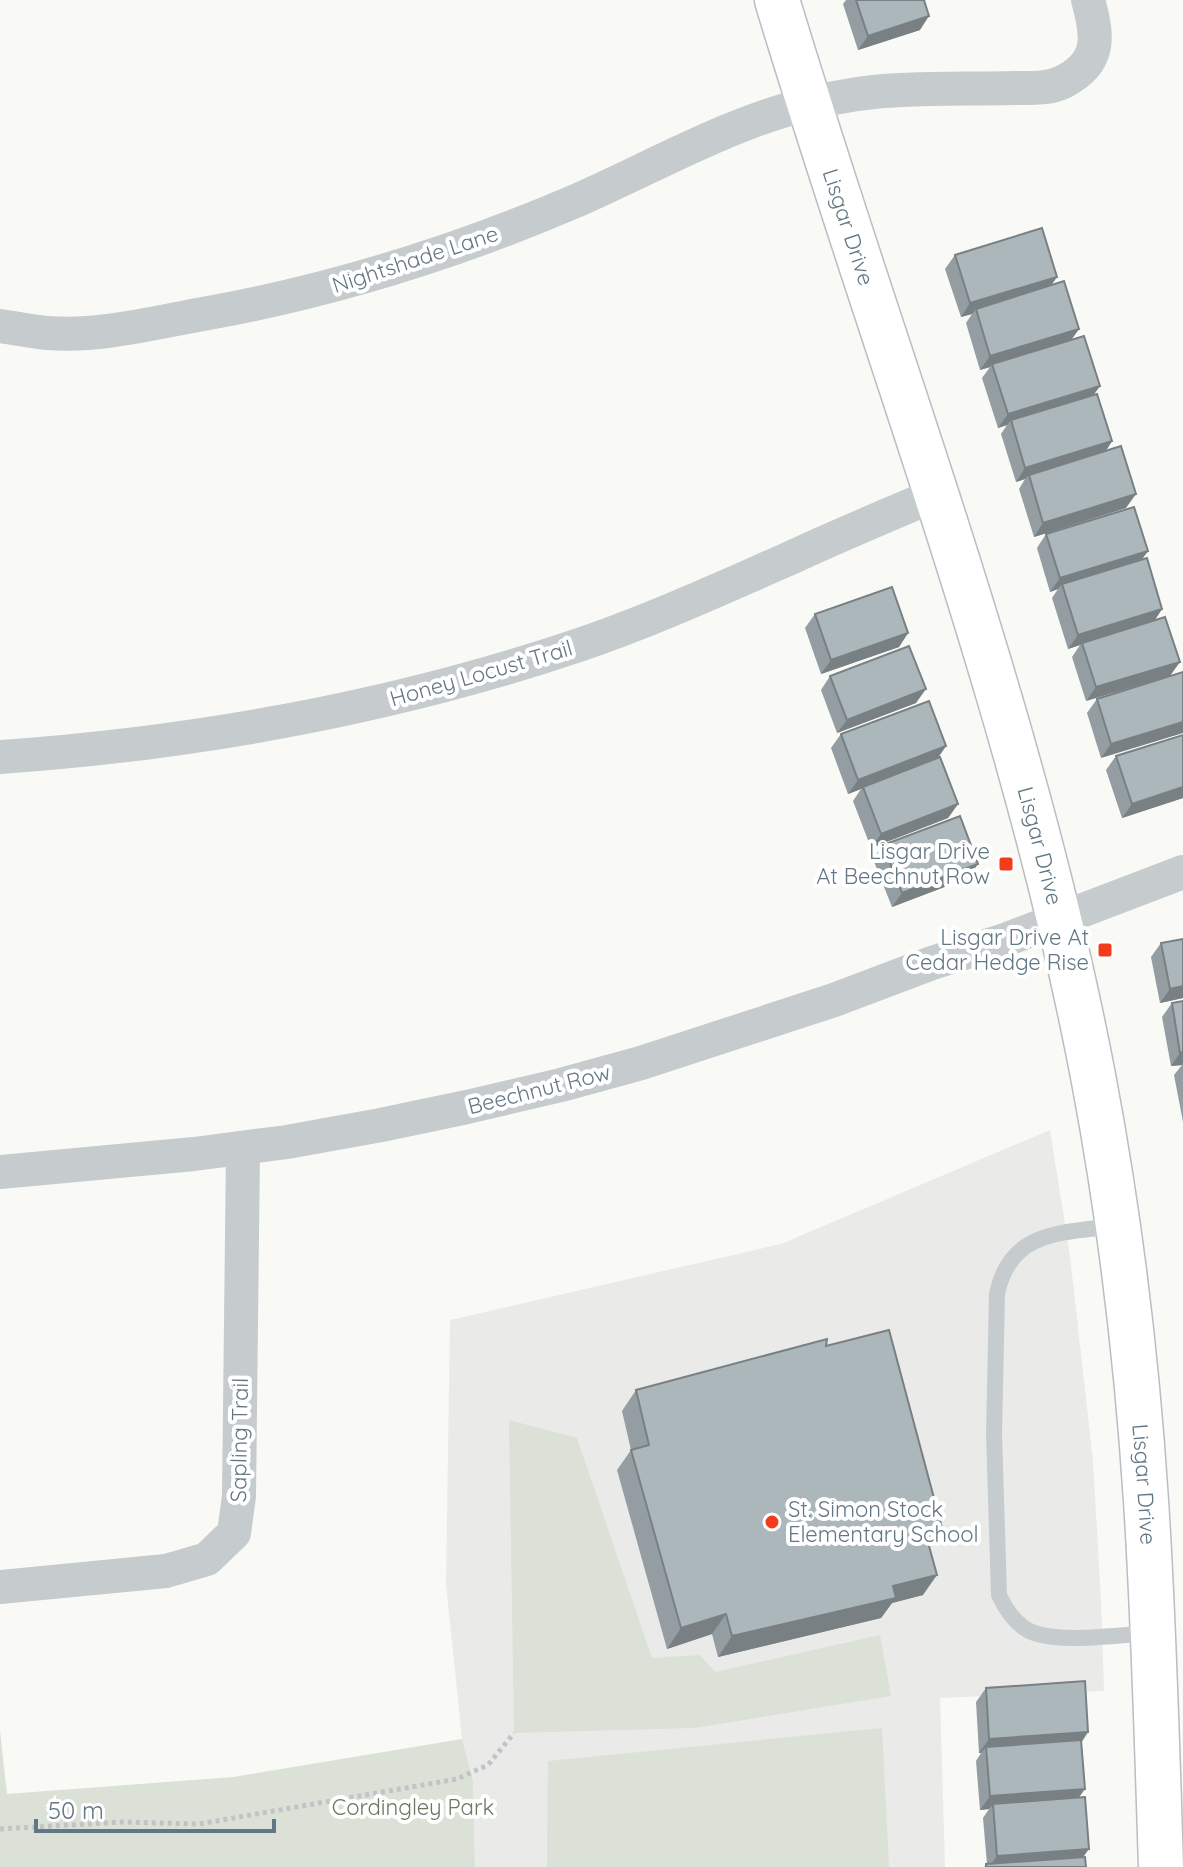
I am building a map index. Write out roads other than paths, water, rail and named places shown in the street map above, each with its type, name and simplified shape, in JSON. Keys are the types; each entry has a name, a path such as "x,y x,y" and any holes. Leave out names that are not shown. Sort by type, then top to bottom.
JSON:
{"street":[{"name":"Lisgar Drive","path":"777,0 1015,751 1058,920 1094,1083 1117,1225 1136,1385 1146,1503 1161,1867"},
{"name":"Nightshade Lane","path":"0,326 49,333 129,328 235,309 332,286 486,237 587,196 755,120 809,103 854,93 902,89 1051,87 1074,75 1095,48 1096,32 1088,0"},
{"name":"Honey Locust Trail","path":"0,757 183,739 372,704 483,675 581,644 688,604 935,495"},
{"name":"Beechnut Row","path":"0,1172 243,1149 467,1107 641,1063 1005,940 1183,872"},
{"name":"Sapling Trail","path":"0,1587 166,1571 207,1559 234,1533 239,1496 243,1149"}],"lane":[{"path":"1117,1225 1044,1237 1031,1243 1008,1263 1000,1281 997,1294 994,1434 999,1595 1012,1616 1027,1630 1048,1637 1152,1633"}],"place":[{"name":"Lisgar Drive At Beechnut Row","path":"1006,864"},
{"name":"Lisgar Drive At Cedar Hedge Rise","path":"1105,950"},
{"name":"St. Simon Stock Elementary School","path":"772,1522"}],"park label":[{"name":"Cordingley Park","path":"413,1807"}]}
